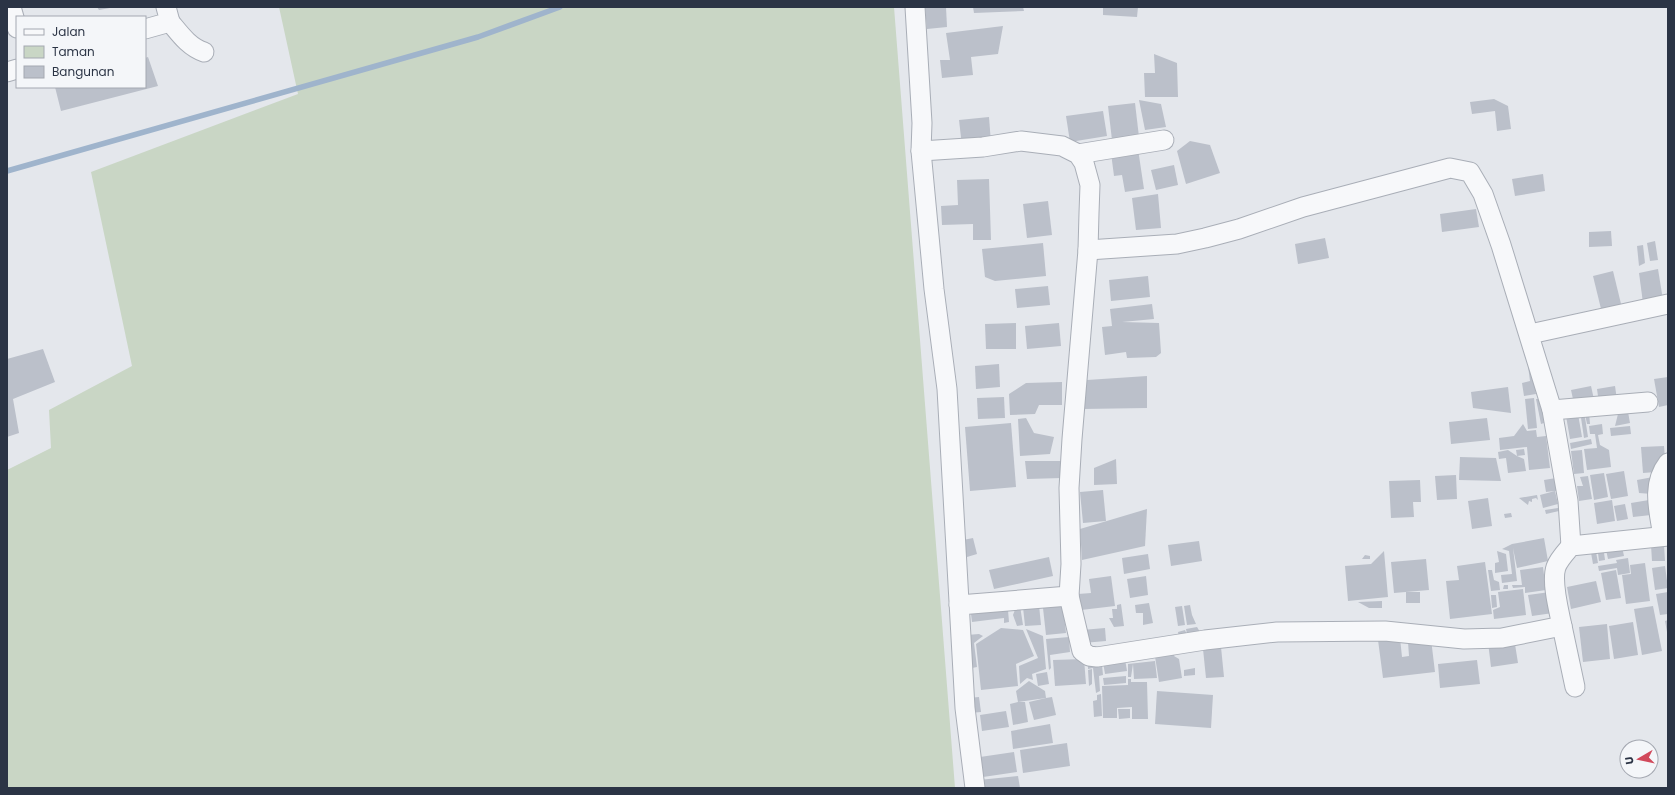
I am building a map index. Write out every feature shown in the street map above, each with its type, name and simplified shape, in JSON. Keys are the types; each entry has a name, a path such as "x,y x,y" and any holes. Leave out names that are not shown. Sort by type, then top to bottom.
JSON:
{"street":[{"path":"11,7 16,24"},
{"path":"915,7 922,123 921,151 934,289 947,389 966,708 975,788"},
{"path":"146,28 168,15 188,43 197,50 204,52"},
{"path":"1078,154 1164,140"},
{"path":"921,151 983,147 1021,141 1062,146 1078,154 1084,163 1090,185 1088,250 1069,488 1071,564 1069,596 1082,651 1089,656 1097,657 1205,640 1276,632 1385,632 1464,638 1502,638 1562,626"},
{"path":"1088,250 1177,244 1239,229 1303,207 1450,168 1470,172 1483,194 1530,334 1552,410 1568,501 1571,546 1556,567 1555,580 1558,609 1575,687"},
{"path":"1530,334 1668,304"},
{"path":"1552,410 1648,402"},
{"path":"1571,546 1665,536 1657,499 1658,482 1668,463"},
{"path":"959,604 1069,596"}],"green space":[{"path":"279,7 894,7 955,788 7,788 7,470 51,448 49,410 132,366 91,172 298,94"}],"building":[{"path":"97,7 110,7 110,8 99,10"},
{"path":"925,7 946,7 947,27 927,29"},
{"path":"973,7 1023,7 1024,11 974,13"},
{"path":"1103,7 1138,7 1137,17 1103,15"},
{"path":"1003,26 998,54 971,57 973,75 942,78 940,60 950,60 946,33"},
{"path":"1154,54 1177,63 1178,97 1145,97 1144,73 1155,73"},
{"path":"148,57 158,86 61,111 55,88 146,88 146,58"},
{"path":"1494,99 1508,106 1511,129 1497,131 1495,111 1472,114 1470,102"},
{"path":"1139,100 1161,104 1166,127 1145,130"},
{"path":"1135,103 1139,137 1112,140 1108,106"},
{"path":"1103,111 1107,136 1070,142 1066,116"},
{"path":"989,117 991,143 962,146 959,120"},
{"path":"1190,141 1210,145 1220,173 1186,184 1177,151"},
{"path":"1138,149 1144,189 1125,192 1122,175 1114,176 1111,153"},
{"path":"1174,165 1178,185 1156,190 1151,170"},
{"path":"1543,174 1545,191 1515,196 1512,179"},
{"path":"989,179 991,240 973,240 973,224 942,225 941,206 958,205 957,180"},
{"path":"1158,194 1161,228 1136,230 1132,198"},
{"path":"1048,201 1052,235 1027,238 1023,204"},
{"path":"1476,209 1479,227 1442,232 1440,214"},
{"path":"1611,231 1612,246 1589,247 1589,232"},
{"path":"1325,238 1329,258 1298,264 1295,244"},
{"path":"1655,241 1658,260 1650,261 1647,243"},
{"path":"1043,243 1046,276 995,281 985,277 982,249"},
{"path":"1643,245 1645,263 1639,266 1637,246"},
{"path":"1658,269 1663,300 1643,303 1639,273"},
{"path":"1613,271 1622,308 1602,313 1593,276"},
{"path":"1148,276 1150,297 1111,301 1109,280"},
{"path":"1048,286 1050,305 1017,308 1015,289"},
{"path":"1152,304 1154,319 1122,322 1159,323 1161,353 1156,357 1127,358 1126,352 1105,355 1102,327 1112,326 1110,309"},
{"path":"1016,323 1016,349 986,349 985,324"},
{"path":"1059,323 1061,346 1027,349 1025,326"},
{"path":"43,349 55,382 13,399 19,433 7,437 7,359"},
{"path":"999,364 1000,387 976,389 975,366"},
{"path":"1528,366 1531,367 1536,394 1524,396 1522,383 1530,381"},
{"path":"1147,376 1147,408 1083,409 1087,380"},
{"path":"1668,377 1668,405 1659,407 1654,379"},
{"path":"1062,382 1062,405 1039,405 1035,414 1010,415 1009,394 1026,383"},
{"path":"1591,386 1595,404 1575,408 1571,390"},
{"path":"1615,386 1617,400 1599,403 1597,389"},
{"path":"1508,387 1511,413 1473,408 1471,392"},
{"path":"1004,397 1005,418 978,419 977,398"},
{"path":"1534,398 1537,428 1528,429 1525,399"},
{"path":"1536,399 1540,399 1544,423 1541,424"},
{"path":"1580,411 1584,411 1588,437 1584,438"},
{"path":"1628,412 1630,423 1615,426 1618,414"},
{"path":"1589,413 1590,424 1587,424 1585,414"},
{"path":"1578,414 1582,437 1570,439 1566,416"},
{"path":"1026,418 1034,433 1054,437 1050,454 1020,456 1018,419"},
{"path":"1487,418 1490,440 1451,444 1449,422"},
{"path":"1011,423 1016,487 970,491 965,427"},
{"path":"1523,424 1527,431 1536,430 1537,437 1546,436 1550,468 1529,470 1527,447 1500,450 1499,438 1514,436"},
{"path":"1602,424 1603,434 1598,435 1600,445 1609,450 1611,467 1587,470 1584,449 1597,448 1595,434 1590,434 1589,426"},
{"path":"1630,426 1631,434 1611,436 1610,428"},
{"path":"1591,439 1592,444 1571,449 1570,443"},
{"path":"1664,446 1665,458 1656,472 1643,473 1641,447"},
{"path":"1524,449 1525,455 1517,456 1516,450"},
{"path":"1508,450 1524,459 1526,471 1508,473 1506,458 1499,459 1498,452"},
{"path":"1582,450 1584,473 1574,474 1571,451"},
{"path":"1460,457 1496,458 1501,481 1459,480"},
{"path":"1116,459 1117,484 1094,485 1094,468"},
{"path":"1025,461 1061,461 1062,478 1027,479"},
{"path":"1624,471 1628,496 1611,499 1606,474"},
{"path":"1604,473 1608,497 1594,500 1590,475"},
{"path":"1456,475 1457,499 1437,500 1435,476"},
{"path":"1588,476 1592,499 1579,501 1577,486 1583,486 1580,477"},
{"path":"1653,477 1652,494 1639,493 1637,480"},
{"path":"1556,478 1559,490 1546,492 1544,480"},
{"path":"1420,480 1421,502 1413,502 1414,517 1391,518 1389,481"},
{"path":"1103,490 1106,521 1083,523 1080,492"},
{"path":"1555,491 1558,504 1543,508 1540,495"},
{"path":"1537,495 1538,500 1536,498 1532,499 1532,502 1529,501 1528,505 1519,498"},
{"path":"1488,498 1492,526 1472,529 1468,501"},
{"path":"1612,500 1615,521 1597,524 1594,503"},
{"path":"1649,500 1651,515 1633,517 1631,503"},
{"path":"1625,504 1628,519 1617,521 1614,506"},
{"path":"1558,508 1559,511 1546,514 1545,510"},
{"path":"1147,509 1145,546 1082,560 1080,529"},
{"path":"1511,513 1512,517 1505,518 1504,514"},
{"path":"973,538 977,554 967,557 963,540"},
{"path":"1544,538 1548,561 1517,568 1513,548 1517,581 1502,583 1501,575 1512,574 1509,551 1502,549 1512,544"},
{"path":"1199,541 1202,561 1171,566 1168,545"},
{"path":"1621,542 1624,556 1608,559 1605,545"},
{"path":"1597,545 1603,545 1605,560 1599,561"},
{"path":"1651,545 1664,545 1665,561 1652,561"},
{"path":"1595,546 1598,563 1593,564 1590,547"},
{"path":"1384,551 1388,597 1348,601 1345,566 1371,564"},
{"path":"1497,551 1506,554 1508,571 1495,573 1495,563 1499,562"},
{"path":"1148,554 1150,569 1124,574 1122,558"},
{"path":"1365,555 1370,556 1370,559 1362,559"},
{"path":"1049,557 1053,576 994,589 989,570"},
{"path":"1628,558 1630,573 1618,575 1617,568 1599,571 1598,566 1617,563 1616,560"},
{"path":"1426,559 1429,590 1394,593 1391,562"},
{"path":"1485,562 1492,614 1450,619 1446,581 1459,580 1457,566"},
{"path":"1645,563 1650,601 1626,604 1622,575 1631,574 1630,565"},
{"path":"1665,566 1668,588 1655,590 1652,568"},
{"path":"1543,567 1546,590 1525,593 1525,587 1513,588 1512,585 1522,585 1520,570"},
{"path":"1488,570 1492,570 1494,580 1499,582 1500,590 1491,591"},
{"path":"1616,570 1621,598 1606,600 1601,573"},
{"path":"1111,576 1115,606 1081,610 1078,594 1091,593 1089,579"},
{"path":"1146,576 1148,595 1130,598 1127,579"},
{"path":"1596,581 1601,602 1571,609 1567,587"},
{"path":"1504,585 1508,585 1508,589 1503,589"},
{"path":"1523,589 1526,615 1494,619 1493,610 1500,607 1498,592"},
{"path":"1406,592 1420,592 1420,603 1406,603"},
{"path":"1550,592 1553,613 1532,616 1528,595"},
{"path":"1668,592 1668,614 1660,615 1656,594"},
{"path":"1491,595 1496,595 1497,607 1492,608"},
{"path":"1382,601 1382,608 1369,608 1358,602"},
{"path":"1149,603 1153,623 1143,625 1143,613 1136,613 1135,605"},
{"path":"1121,604 1124,626 1114,627 1109,618 1113,618 1112,609 1117,609 1117,605"},
{"path":"1039,605 1041,625 1025,626 1023,607"},
{"path":"1190,605 1196,624 1187,625 1184,606"},
{"path":"1020,606 1023,625 1017,626 1013,615 1016,607"},
{"path":"1063,606 1066,633 1046,635 1043,608"},
{"path":"1182,606 1185,625 1178,626 1175,607"},
{"path":"1653,606 1662,651 1642,655 1634,609"},
{"path":"1008,610 1009,622 1004,623 1004,618 972,622 971,614"},
{"path":"1668,620 1668,632 1667,632 1665,621"},
{"path":"1633,622 1638,655 1614,659 1609,626"},
{"path":"1607,624 1610,659 1583,662 1579,627"},
{"path":"1197,627 1200,632 1187,634 1186,629"},
{"path":"1001,628 1023,630 1034,656 1016,664 1018,686 981,690 976,644"},
{"path":"1105,628 1106,641 1083,643 1082,630"},
{"path":"1026,629 1043,636 1046,669 1032,674 1033,680 1027,678 1020,684 1019,666 1038,658"},
{"path":"1185,630 1187,635 1179,637 1178,632"},
{"path":"979,634 983,636 974,643 977,667 972,668 967,635"},
{"path":"1069,637 1070,652 1050,655 1051,668 1049,670 1046,639"},
{"path":"1400,638 1402,657 1409,656 1408,642 1431,639 1435,672 1383,678 1378,640"},
{"path":"1514,638 1518,663 1491,667 1488,642"},
{"path":"1221,647 1224,677 1206,678 1203,649"},
{"path":"1178,649 1174,656 1179,659 1182,678 1159,682 1154,650"},
{"path":"1084,659 1086,684 1055,686 1053,660"},
{"path":"1125,659 1127,671 1105,674 1103,662"},
{"path":"1477,660 1480,684 1440,688 1438,664"},
{"path":"1155,661 1157,678 1134,679 1133,664 1131,677 1128,677 1128,664"},
{"path":"1102,665 1103,675 1099,676 1100,691 1096,693 1093,668 1088,669 1088,666"},
{"path":"1195,668 1195,675 1184,676 1184,670"},
{"path":"1092,669 1092,684 1089,686 1088,670"},
{"path":"1047,672 1049,684 1038,686 1036,674"},
{"path":"1126,676 1126,683 1104,685 1103,678"},
{"path":"1128,679 1131,679 1131,682 1147,682 1148,719 1132,719 1132,707 1117,708 1117,718 1103,718 1102,686 1128,685"},
{"path":"1029,681 1045,691 1046,698 1018,702 1016,691"},
{"path":"1157,691 1213,695 1211,728 1155,724"},
{"path":"1101,694 1102,716 1094,717 1093,701 1097,700 1097,695"},
{"path":"979,697 981,712 970,713 968,698"},
{"path":"1052,697 1056,715 1034,720 1029,702"},
{"path":"1025,702 1028,722 1013,725 1010,704"},
{"path":"1118,709 1130,709 1130,718 1119,719"},
{"path":"1006,711 1009,727 982,731 980,715"},
{"path":"1050,724 1053,743 1013,749 1011,731"},
{"path":"1067,743 1070,766 1023,773 1020,750"},
{"path":"1014,752 1017,772 983,777 980,757"},
{"path":"1018,776 1020,788 980,788 979,780"}],"waterway":[{"path":"7,171 478,37 560,7"}]}
